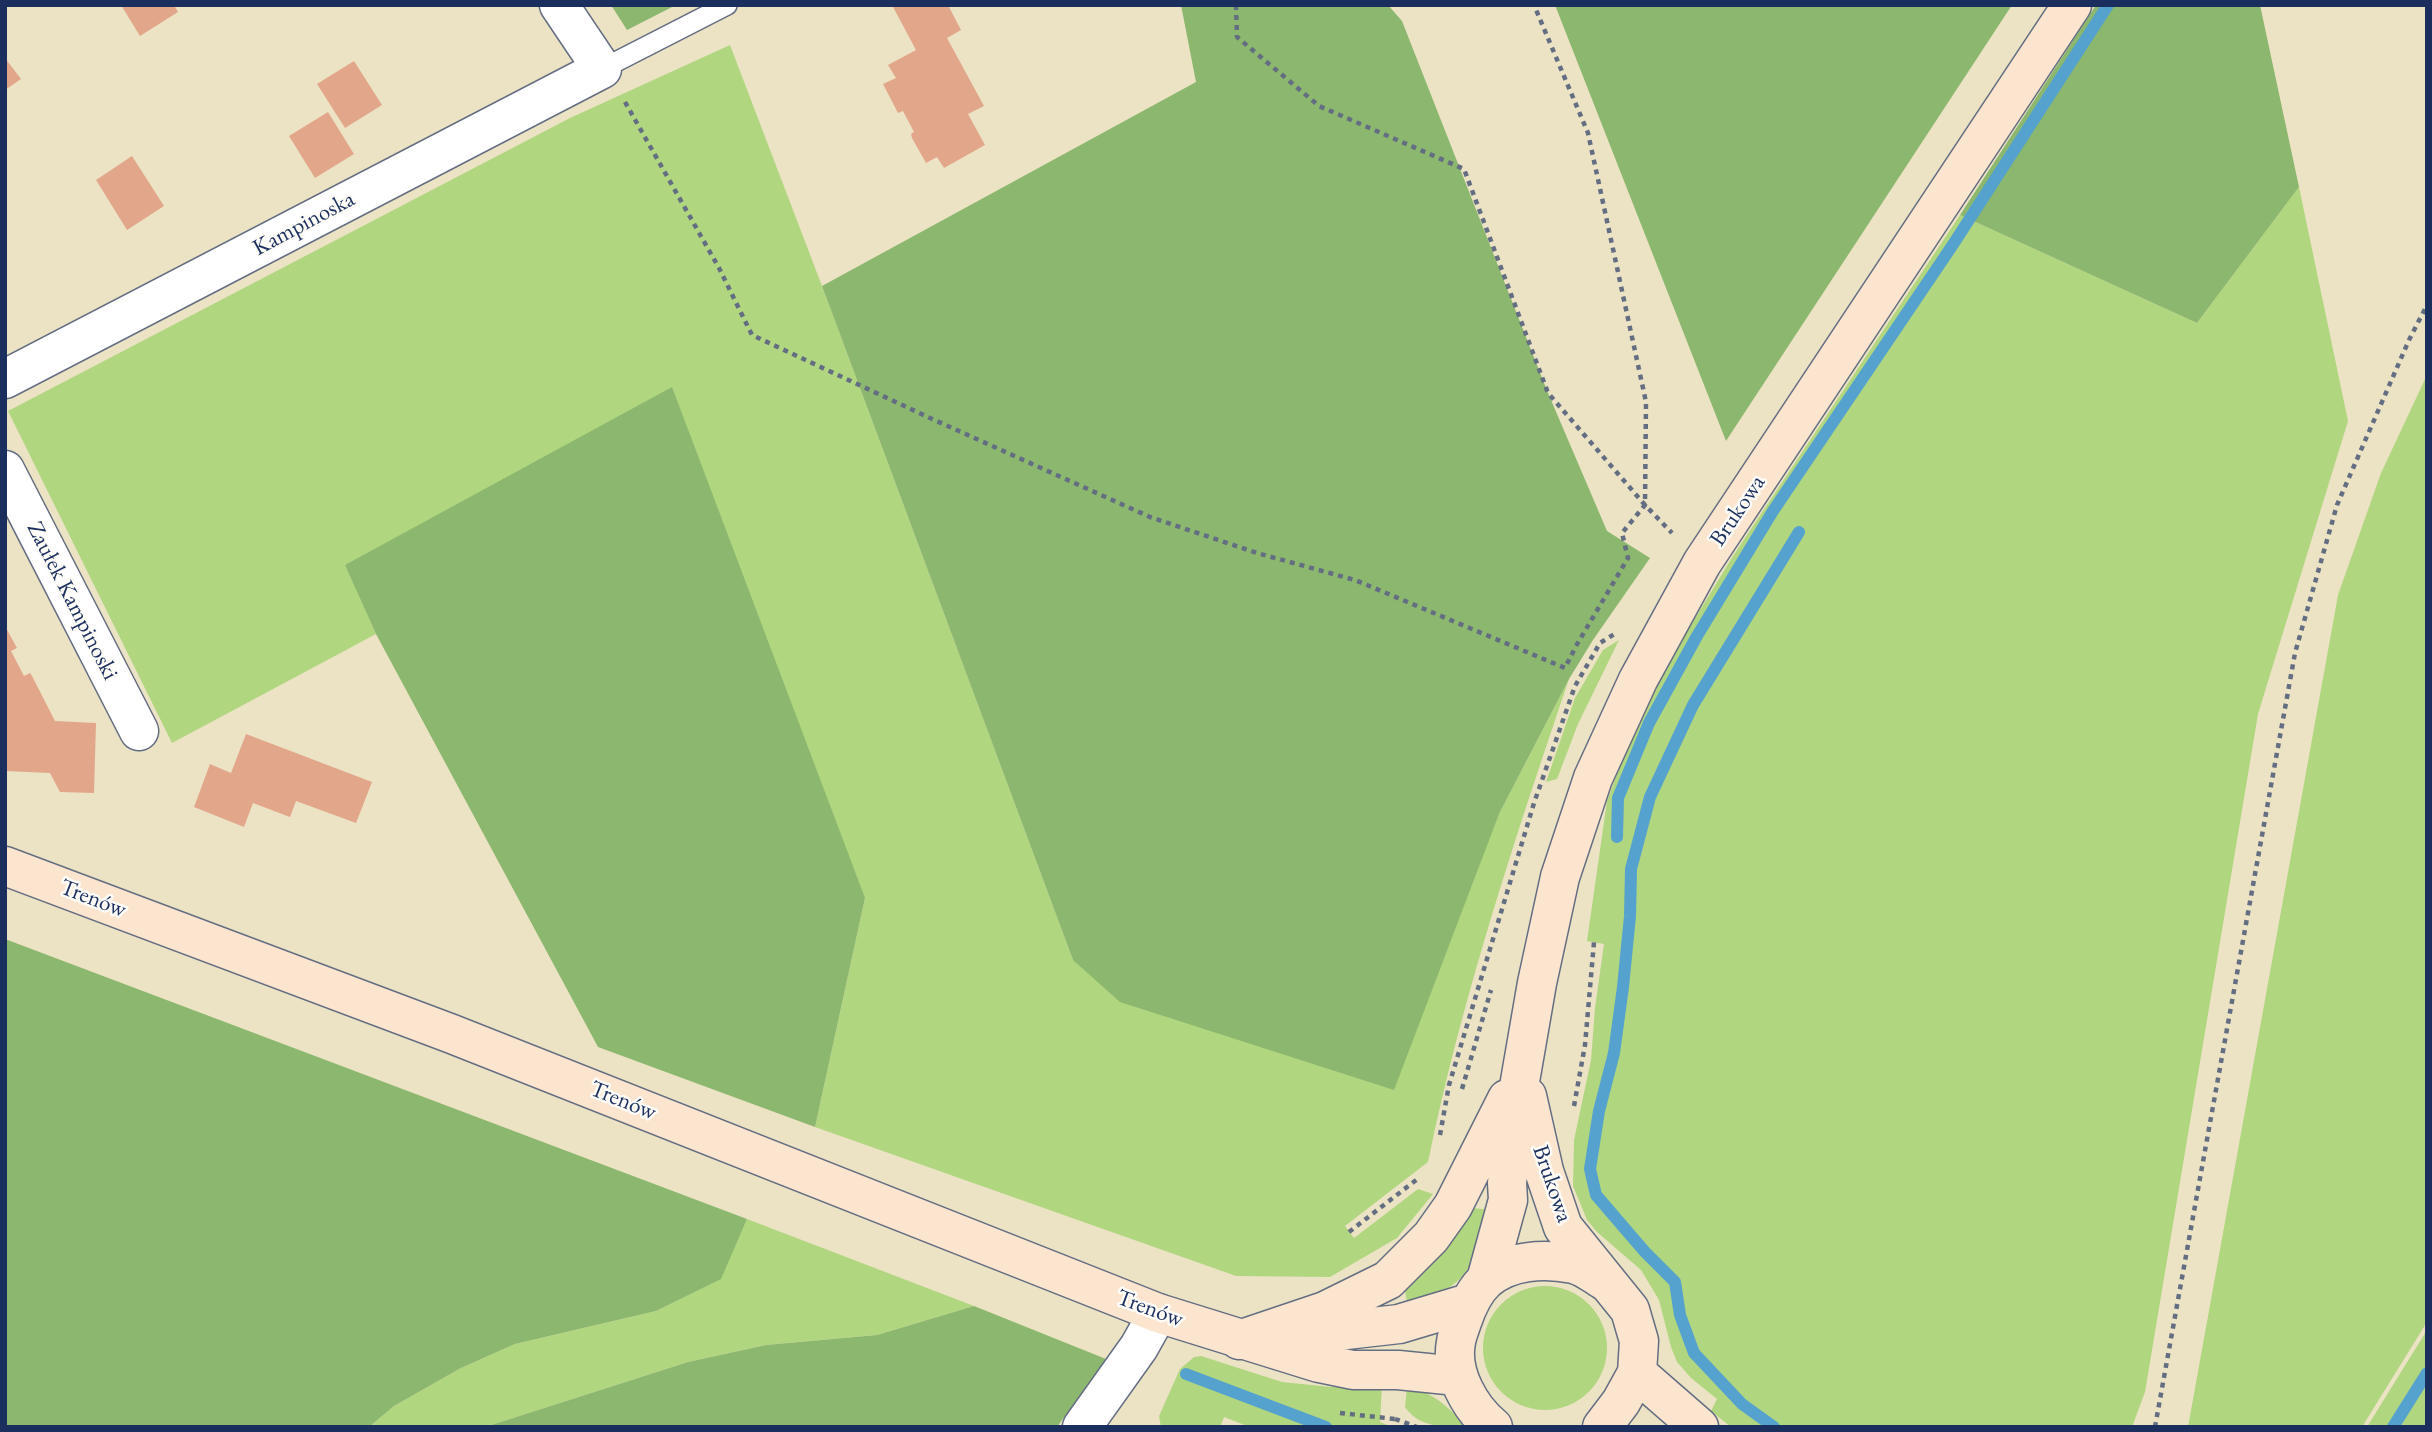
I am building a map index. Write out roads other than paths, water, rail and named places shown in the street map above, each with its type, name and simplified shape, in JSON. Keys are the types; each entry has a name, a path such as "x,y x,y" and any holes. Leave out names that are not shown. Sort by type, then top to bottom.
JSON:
{"main road":[{"name":"Brukowa","path":"1457,1376 1455,1344 1477,1292 1508,1200 1507,1183 1536,983 1560,877 1593,778 1638,680 1702,563 2072,5"},
{"name":"Trenów","path":"5,866 452,1034 1158,1313 1319,1363 1353,1370 1398,1370 1457,1376"},
{"name":"Brukowa","path":"1522,1070 1544,1171 1563,1227 1630,1310 1639,1341 1637,1373"},
{"path":"1239,1340 1325,1311 1388,1280 1431,1237 1453,1206 1522,1070"},
{"name":"Trenów","path":"1239,1340 1399,1324 1477,1292 1510,1268 1537,1260 1576,1264 1611,1285"},
{"path":"1602,1427 1637,1373 1699,1427"},
{"path":"1457,1376 1479,1416 1493,1427"}],"street":[{"path":"559,5 602,69"},
{"name":"Kampinoska","path":"6,376 602,69"},
{"name":"Zaułek Kampinoski","path":"5,470 139,732"},
{"path":"1082,1427 1139,1347 1158,1313"}],"lane":[{"path":"602,69 727,5"}],"waterway":[{"path":"1617,837 1618,798 1649,723 1697,636 1773,511 1954,243 2108,5"},
{"path":"1774,1427 1742,1404 1694,1353 1680,1315 1675,1282 1596,1195 1590,1169 1599,1111 1614,1053 1630,916 1631,869 1650,797 1693,705 1799,532"},
{"path":"2393,1427 2427,1373"},
{"path":"1186,1374 1326,1427"}]}
